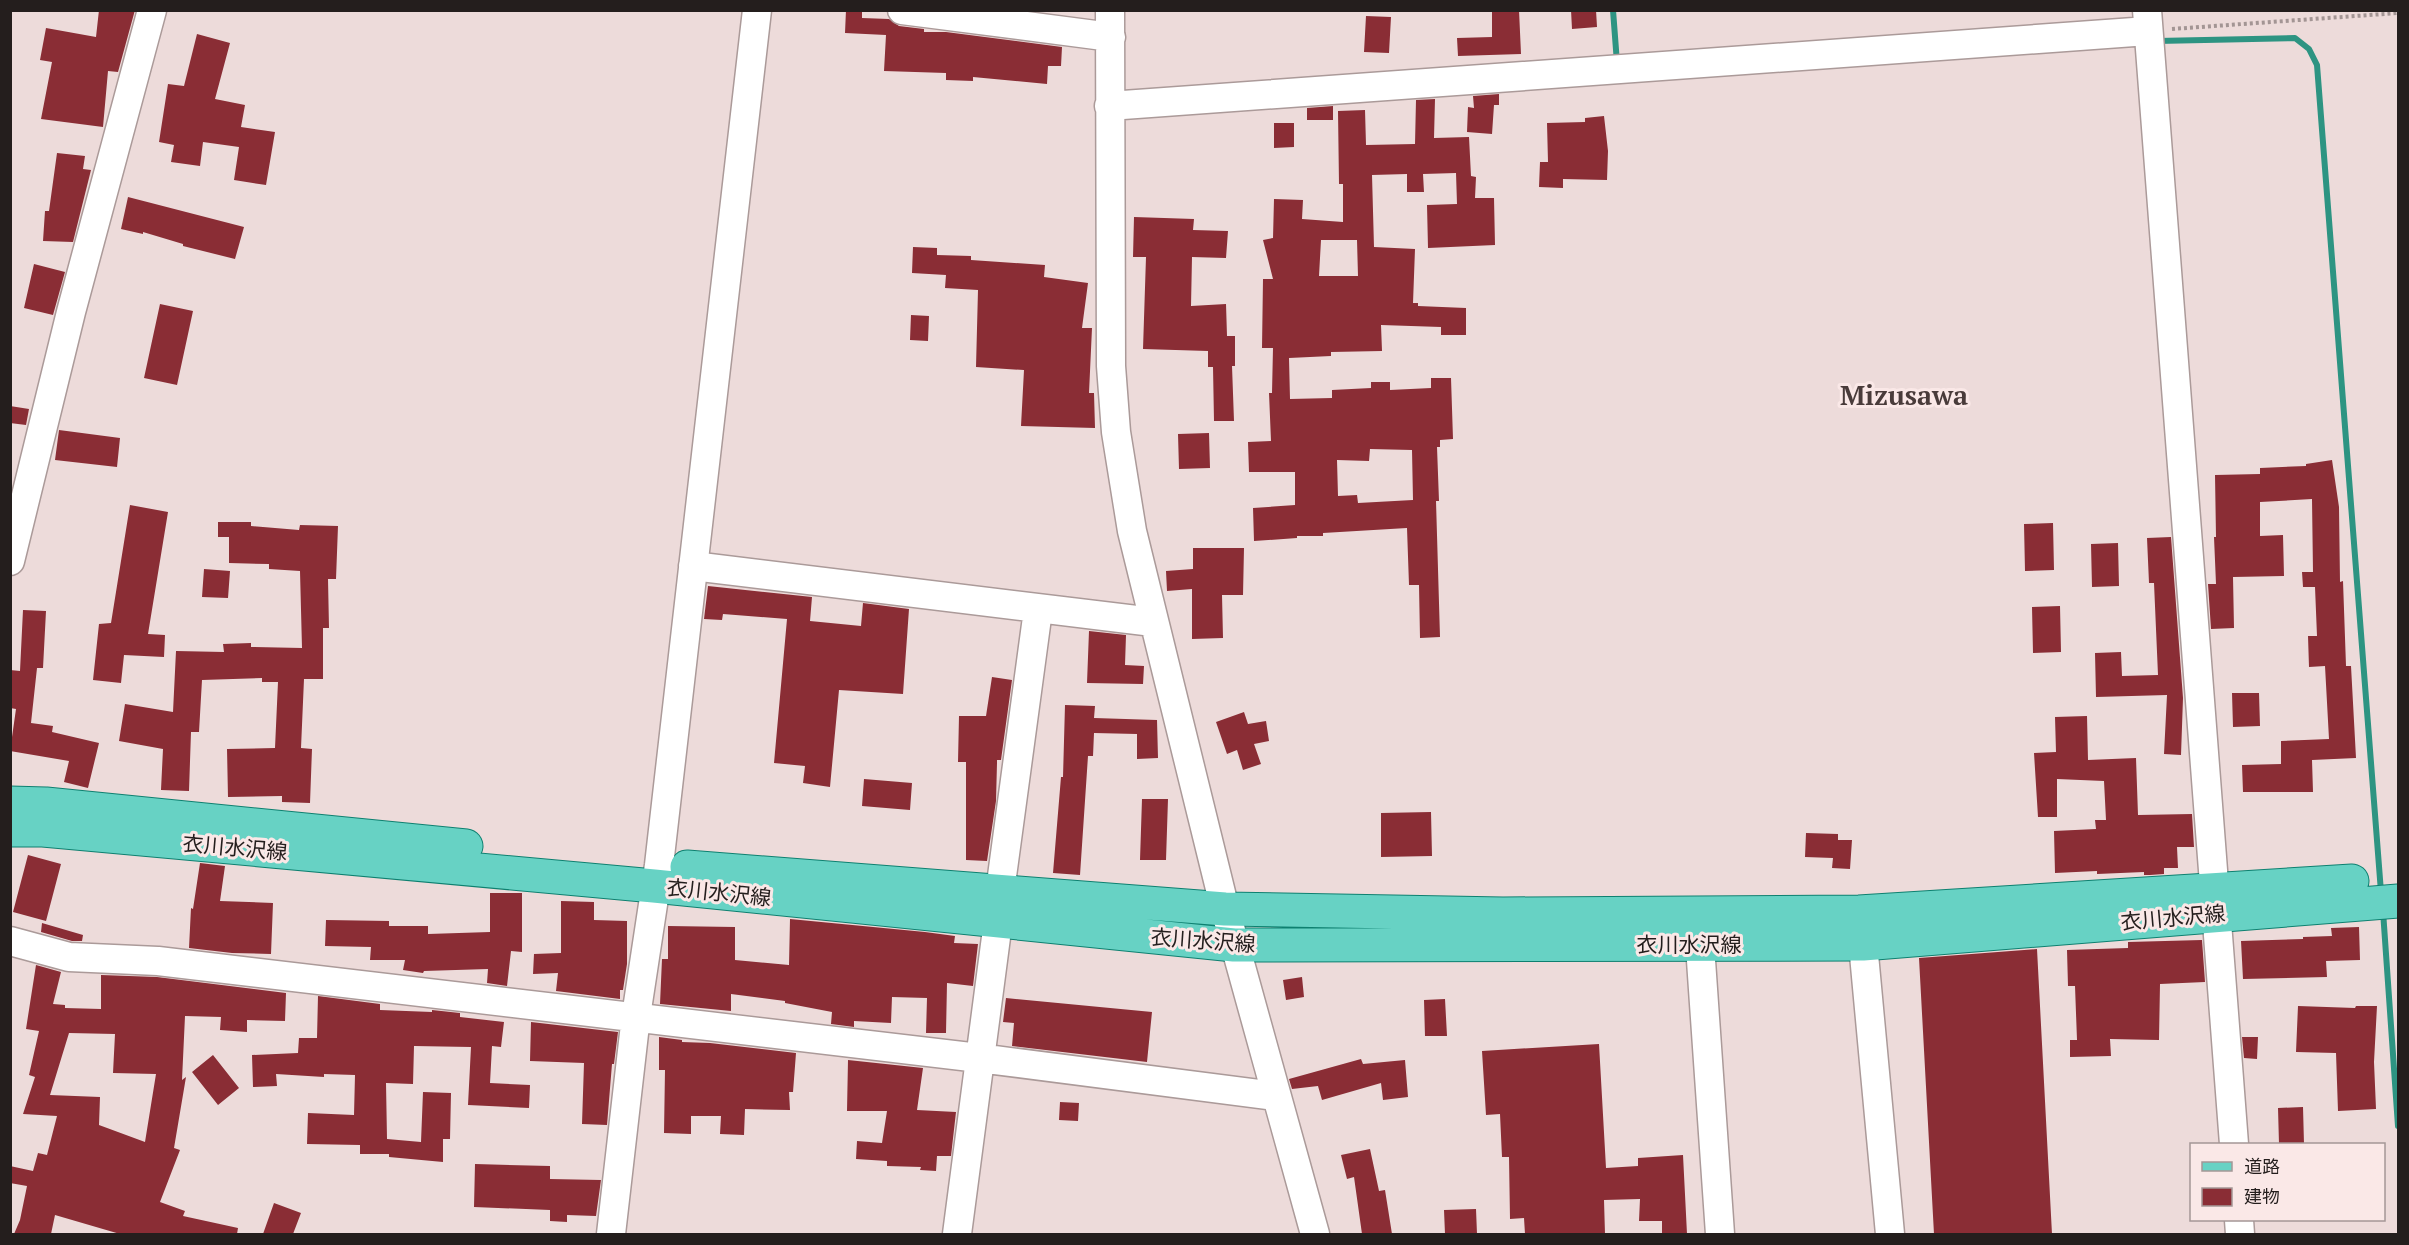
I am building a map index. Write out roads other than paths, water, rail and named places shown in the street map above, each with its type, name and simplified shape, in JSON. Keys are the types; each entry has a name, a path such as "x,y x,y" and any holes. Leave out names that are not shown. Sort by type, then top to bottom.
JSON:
{"main road":[{"name":"衣川水沢線","path":"10,803 46,804 656,876"},
{"name":"衣川水沢線","path":"10,830 43,830 656,876 999,907 1234,945 1863,944 2215,903 2385,879 2398,880"},
{"name":"衣川水沢線","path":"999,907 1503,914 1859,912 2398,901"}],"street":[{"path":"10,561 71,312 152,10"},
{"path":"611,1234 693,566 757,10"},
{"path":"902,10 1110,24 1110,366 1116,432 1132,531 1234,945 1315,1234"},
{"path":"1109,106 2148,21 2234,1143"},
{"path":"693,566 1038,610 1153,622"},
{"path":"957,1234 1038,610"},
{"path":"10,941 69,957 158,961 636,1016 1275,1096"},
{"path":"1863,944 1890,1234"},
{"path":"1700,946 1720,1234"}],"waterway":[{"path":"1613,10 1617,63"},
{"path":"2157,41 2295,38 2309,49 2317,65 2381,892"},
{"path":"2383,911 2398,1126"}],"district":[{"name":"Mizusawa","path":"1904,396"}]}
